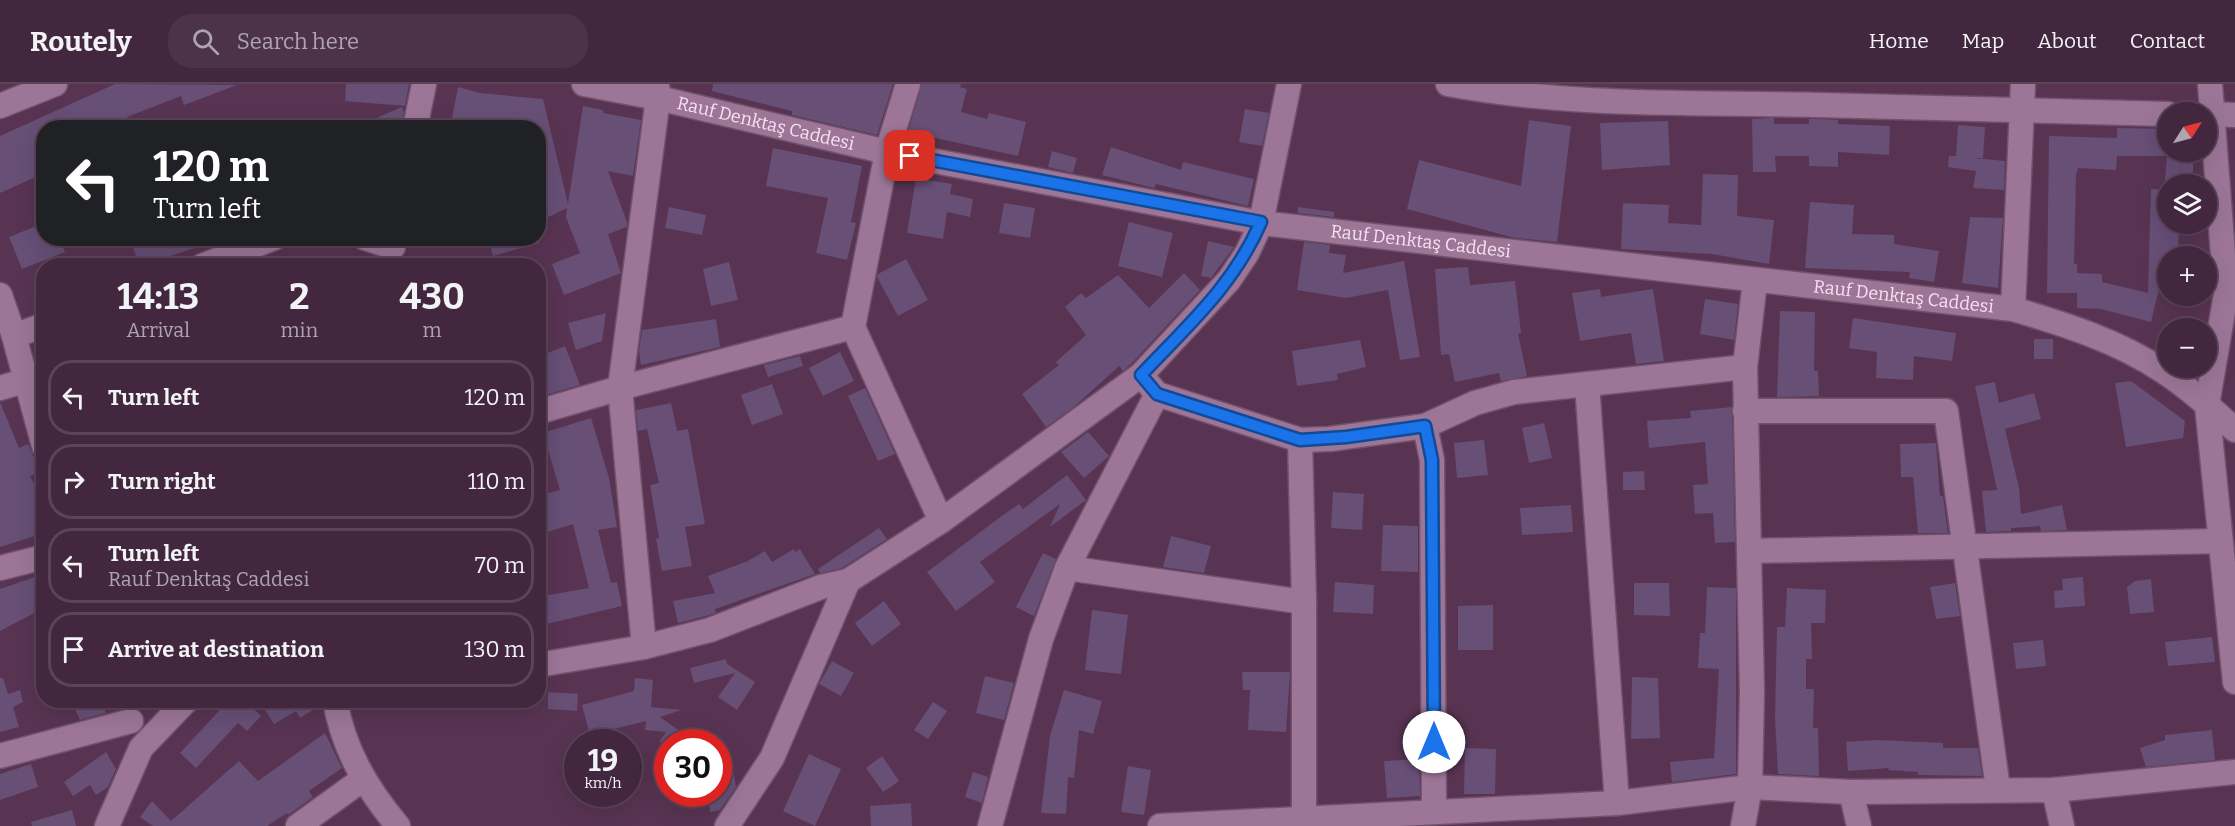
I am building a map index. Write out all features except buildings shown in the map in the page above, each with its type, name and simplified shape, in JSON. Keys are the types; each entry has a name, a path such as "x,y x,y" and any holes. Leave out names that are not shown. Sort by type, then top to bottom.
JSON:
{"street":[{"path":"0,106 55,84"},
{"path":"416,120 423,84"},
{"name":"Rauf Denktaş Caddesi","path":"584,84 657,91 887,152 1261,222 1755,281 2013,309 2056,322 2126,350 2163,370 2235,430"},
{"path":"908,84 887,152 853,327 941,521"},
{"path":"546,664 644,647 710,630 821,587 848,581 941,521 1141,375 1229,280 1247,253 1261,222 1289,84"},
{"path":"1448,84 1635,94 1818,94 2023,112 2157,114"},
{"path":"2013,309 2023,84"},
{"path":"2209,102 2210,84"},
{"path":"644,647 620,388 657,91"},
{"path":"2217,114 2235,115"},
{"path":"2214,162 2230,293 2207,405 2235,682"},
{"path":"223,258 253,246"},
{"path":"1743,826 1750,787 1752,692 1750,551 1744,411 1745,367 1755,281"},
{"path":"0,295 14,336 36,420"},
{"path":"546,410 853,327"},
{"path":"14,336 36,328"},
{"path":"1141,375 1157,394 1300,440 1425,426 1492,398 1514,392 1745,367"},
{"path":"0,388 24,381"},
{"path":"1587,384 1617,803"},
{"path":"990,826 1029,680 1067,568 1157,394"},
{"path":"1744,411 1946,411 1998,789"},
{"path":"1425,426 1432,460 1434,812"},
{"path":"1300,440 1304,602 1304,823"},
{"path":"1750,551 2220,541"},
{"path":"0,567 36,559"},
{"path":"1067,568 1304,602"},
{"path":"726,826 772,758 848,581"},
{"path":"107,826 141,748 179,708"},
{"path":"337,708 347,745 363,779 398,826"},
{"path":"0,756 128,711 141,748"},
{"path":"1160,826 1304,823 1434,812 1617,803 1750,787 1851,792 2054,790 2235,772"},
{"path":"298,826 363,779"},
{"path":"2054,790 2062,826"},
{"path":"1851,792 1859,826"}],"route":[{"path":"910,156 1261,222 1247,253 1229,280 1141,375 1157,394 1300,440 1330,439 1425,426 1432,460 1434,742"}]}
